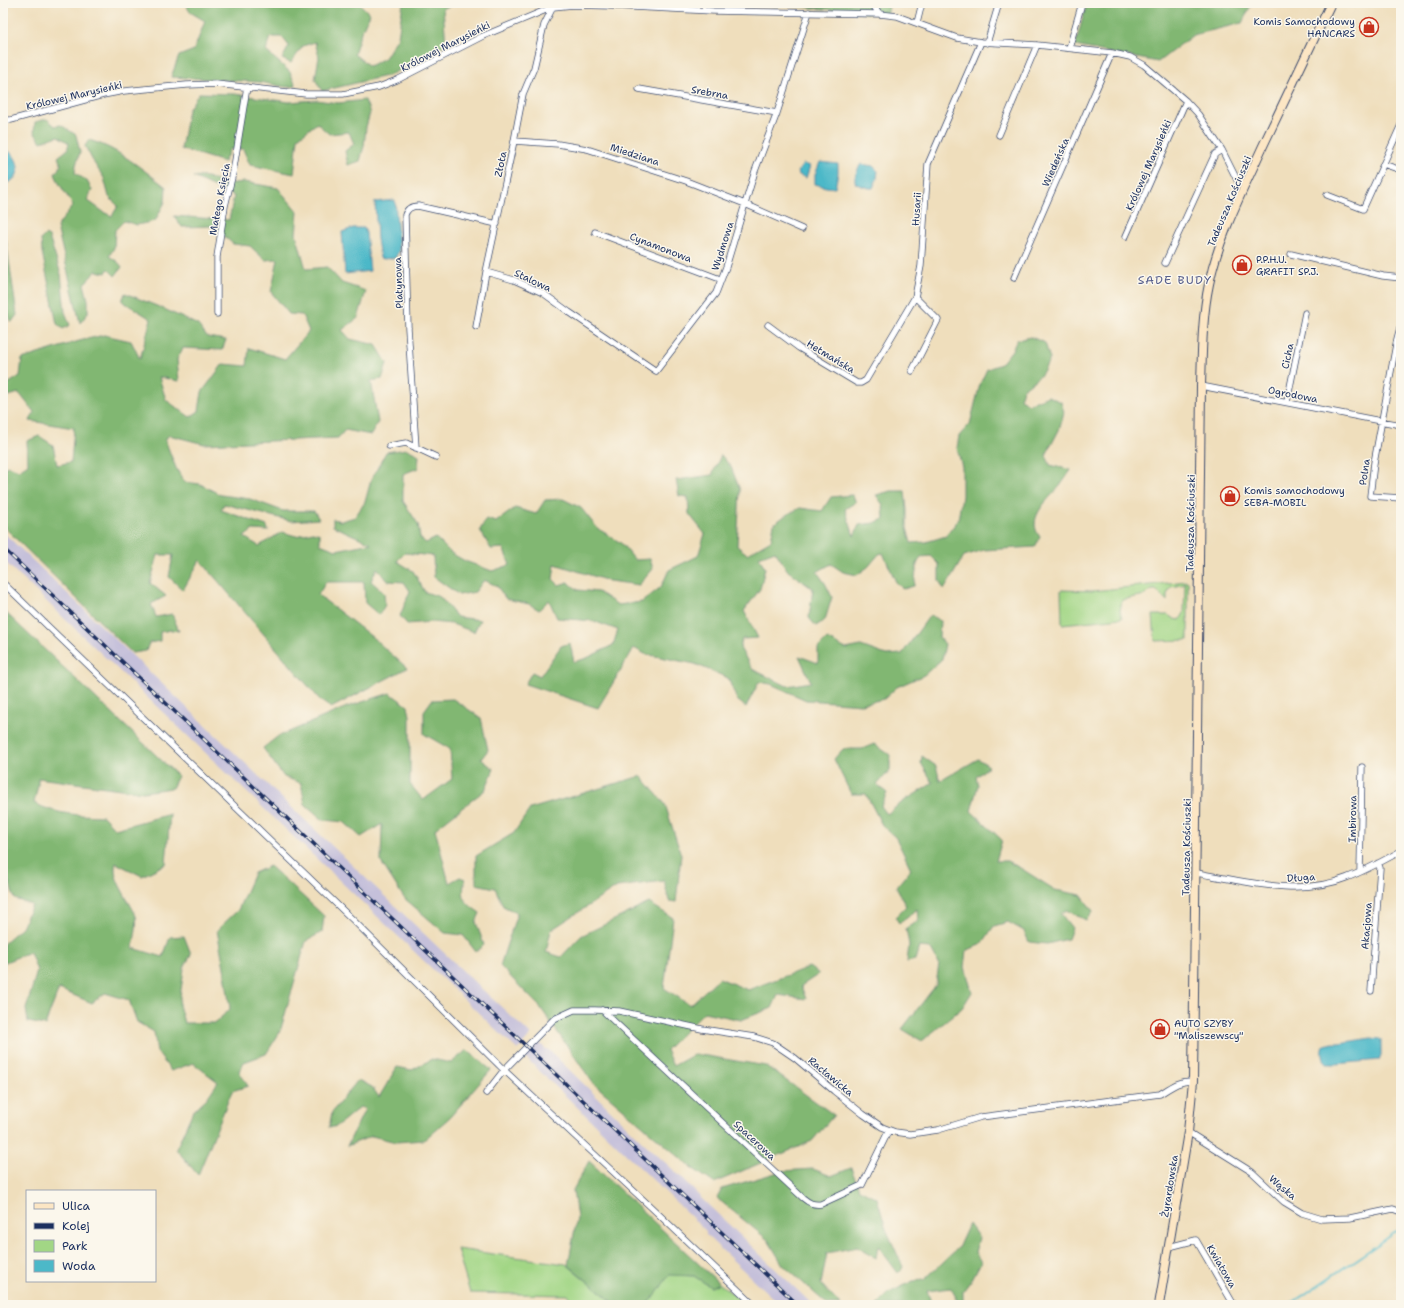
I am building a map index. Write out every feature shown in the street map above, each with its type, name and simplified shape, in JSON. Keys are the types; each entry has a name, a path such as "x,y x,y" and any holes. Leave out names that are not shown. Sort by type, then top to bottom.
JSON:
{"main road":[{"name":"Tadeusza Kościuszki","path":"1193,1069 1201,386 1204,321 1209,284 1221,242 1245,184 1331,3"},
{"name":"Żyrardowska","path":"1160,1305 1188,1132 1193,1069"}],"street":[{"path":"871,3 880,14"},
{"path":"917,23 922,3"},
{"name":"Husarii","path":"915,297 922,266 928,164 984,43 998,3"},
{"path":"1069,48 1082,3"},
{"name":"Królowej Marysieńki","path":"3,120 11,120 71,103 124,91 187,85 216,84 306,94 343,94 379,87 397,80 468,42 554,7 614,4 713,11 880,14 897,16 957,38 984,43 1069,48 1112,53 1130,57 1144,65 1186,101 1198,114 1222,150 1237,180 1245,184"},
{"name":"Złota","path":"476,327 523,94 534,68 544,25 554,7"},
{"name":"Wydmowa","path":"569,312 656,371 716,293 726,267 755,171 777,113 809,12"},
{"path":"999,135 1037,45"},
{"name":"Wiedeńska","path":"1014,278 1112,53"},
{"name":"Małego Księcia","path":"217,314 217,257 247,87"},
{"name":"Srebrna","path":"639,89 777,113"},
{"name":"Królowej Marysieńki","path":"1126,236 1186,101"},
{"path":"1327,194 1363,209 1401,125"},
{"name":"Miedziana","path":"514,141 558,144 587,149 686,181 745,204 802,229"},
{"path":"1166,263 1215,154 1222,150"},
{"path":"1383,164 1401,170"},
{"name":"Platynowa","path":"416,448 408,328 405,215 411,207 418,206 496,224"},
{"name":"Cynamonowa","path":"595,232 720,280"},
{"path":"1291,254 1383,276 1401,278"},
{"name":"Stalowa","path":"486,272 514,280 543,293 569,312"},
{"path":"912,371 938,320 915,297"},
{"name":"Hetmańska","path":"768,325 799,348 856,382 861,383 866,380 915,297"},
{"name":"Cicha","path":"1287,402 1305,313"},
{"name":"Polna","path":"1401,324 1382,420 1370,496 1401,498"},
{"name":"Ogrodowa","path":"1201,386 1382,420"},
{"path":"1382,420 1401,425"},
{"path":"389,446 406,443 436,457"},
{"path":"3,583 352,920 504,1070 754,1305"},
{"name":"Imbirowa","path":"1360,872 1362,767"},
{"name":"Długa","path":"1196,873 1278,887 1312,886 1328,884 1346,878 1401,851"},
{"name":"Akacjowa","path":"1371,991 1380,868 1378,863"},
{"name":"Racławicka","path":"486,1093 504,1070 554,1019 574,1010 619,1011 702,1029 754,1037 773,1044 795,1058 863,1114 889,1130 910,1134 921,1134 938,1130 980,1117 1160,1094 1184,1081 1193,1082"},
{"name":"Spacerowa","path":"602,1010 803,1198 812,1204 821,1204 862,1185 889,1130"},
{"name":"Wąska","path":"1188,1132 1252,1172 1284,1202 1302,1213 1322,1219 1350,1218 1393,1209 1401,1212"},
{"name":"Kwiatowa","path":"1169,1247 1196,1240 1234,1305"}],"shaded area":[{"path":"3,532 531,1035 518,1050 3,560"},
{"path":"539,1043 548,1049 813,1305 780,1305 706,1235 706,1231 525,1057"}],"green space":[{"path":"185,3 359,3 370,14 361,32 354,54 369,66 385,58 398,37 403,3 462,3 443,8 446,44 390,75 322,91 315,79 319,57 315,42 303,46 291,63 282,59 289,46 282,37 271,37 266,51 290,72 296,86 286,87 259,82 171,77 179,56 194,50 205,21 190,12"},
{"path":"693,3 890,3 887,15 802,7"},
{"path":"1087,3 1252,3 1242,23 1193,35 1158,62 1075,46"},
{"path":"199,93 235,94 289,102 316,100 338,103 365,100 370,113 360,161 348,165 345,151 354,144 349,132 329,134 317,123 298,138 294,174 250,165 243,149 230,149 224,162 181,149 188,110"},
{"path":"47,119 55,126 61,125 76,135 80,152 75,173 87,181 92,190 87,200 105,213 112,216 118,206 109,197 104,178 85,146 89,140 110,148 120,154 139,166 166,187 165,202 155,221 137,225 124,221 115,230 114,248 109,256 118,262 122,267 115,276 108,269 106,273 96,271 84,284 88,300 88,313 80,323 57,227 73,205 55,174 61,165 58,157 67,150 69,143 58,136 41,142 34,132 35,122"},
{"path":"193,177 207,177 224,184 244,182 278,188 298,212 296,234 306,269 327,267 342,283 366,291 358,318 342,330 350,339 376,345 387,363 382,379 371,381 378,422 371,435 345,430 338,438 204,444 169,435 165,440 176,468 184,482 200,484 221,495 250,499 283,511 314,511 319,519 291,521 224,504 221,510 267,526 268,531 253,530 244,537 259,546 282,532 296,536 313,532 320,534 320,544 336,550 371,543 333,526 333,519 341,521 355,517 365,502 371,480 386,452 407,449 419,455 418,468 403,474 403,501 418,524 420,538 426,543 436,538 451,553 465,561 492,571 510,565 503,548 491,549 480,530 486,519 496,522 515,508 536,514 545,500 563,499 581,508 597,528 621,543 635,560 650,559 653,569 639,585 609,581 555,564 553,579 559,585 568,582 578,590 598,592 618,605 642,602 661,587 669,570 698,556 705,534 689,514 688,497 679,496 676,480 712,475 721,455 731,467 740,490 737,546 747,554 771,540 774,524 786,515 800,508 822,511 831,497 852,495 856,502 845,509 854,536 859,525 874,523 884,519 883,505 876,495 891,491 905,491 907,528 911,543 926,542 946,536 958,520 962,496 962,467 957,448 959,436 970,424 980,384 987,369 1001,364 1012,350 1017,340 1031,337 1045,343 1050,359 1041,375 1023,389 1020,399 1029,404 1048,396 1061,402 1064,412 1059,430 1046,455 1050,465 1071,470 1060,486 1044,503 1037,516 1035,523 1036,530 1040,537 1035,547 984,550 964,556 944,590 939,580 939,564 931,556 921,557 917,564 914,586 903,589 896,582 883,553 879,554 868,567 857,575 843,572 831,564 817,572 825,583 832,597 825,620 816,626 809,618 813,589 788,571 775,551 759,557 765,568 760,589 744,611 758,638 742,639 740,648 752,669 787,686 811,682 799,656 818,663 818,648 827,639 846,649 861,646 886,655 902,654 930,615 940,621 939,637 945,644 942,659 924,675 897,687 884,699 861,704 806,700 771,684 759,682 746,707 737,700 728,678 695,664 645,654 634,648 598,708 525,684 532,672 540,676 561,646 570,643 574,662 587,658 613,645 618,630 593,621 557,618 549,600 539,610 529,604 506,599 497,586 484,580 475,592 459,595 434,577 433,556 405,553 397,561 413,571 425,592 440,597 457,617 480,620 474,632 452,624 431,622 407,624 400,616 410,591 404,582 388,581 377,568 371,581 384,593 385,605 379,615 365,603 364,582 326,582 318,595 372,637 407,668 331,708 321,701 200,560 183,590 169,577 173,555 158,555 150,583 166,596 151,604 156,617 172,614 179,631 171,630 160,632 160,641 149,643 146,651 132,653 3,526 3,468 8,466 19,470 28,464 27,441 39,436 53,445 57,465 71,462 74,428 30,421 34,412 19,393 5,397 3,396 3,387 20,376 22,359 79,341 104,335 131,341 140,359 151,319 122,301 125,293 198,325 207,337 226,340 222,350 183,348 177,359 179,381 159,377 166,400 190,417 199,411 202,392 223,364 247,366 249,348 285,359 309,331 302,315 289,314 271,292 278,259 265,260 250,246 233,244 213,226 182,227 174,216 229,220 234,196"},
{"path":"45,235 49,237 61,274 65,312 70,325 63,329 57,324 42,252 41,239"},
{"path":"3,238 6,240 17,315 11,323 3,294"},
{"path":"1187,581 1188,640 1155,641 1153,615 1168,615 1174,619 1180,620 1184,613 1185,583 1171,587 1167,594 1167,601 1156,590 1152,590 1145,595 1122,600 1120,611 1122,618 1062,624 1061,590 1092,591"},
{"path":"3,610 178,776 172,788 143,792 38,778 34,803 59,812 76,815 103,816 115,829 170,814 166,864 142,876 116,863 115,869 118,883 136,916 133,948 163,957 170,937 184,936 191,954 184,968 179,1005 184,1023 215,1023 230,1009 217,930 238,910 254,873 270,866 324,916 322,932 306,941 280,1032 266,1054 244,1062 239,1071 248,1086 232,1091 198,1175 176,1149 193,1111 207,1098 218,1082 193,1063 171,1071 157,1052 154,1032 137,1022 129,1000 105,993 92,1003 59,989 45,1025 28,1022 26,1009 37,971 30,952 3,963 3,944 22,927 32,905 15,899 3,866"},
{"path":"390,693 408,706 410,716 410,784 423,800 452,779 450,749 424,734 424,711 432,700 453,699 481,718 488,750 481,759 494,769 485,790 435,829 449,883 460,877 465,879 463,891 465,899 470,906 480,913 476,922 484,945 476,952 463,935 445,933 404,898 381,862 382,824 361,837 344,822 323,820 305,804 301,783 284,777 263,748 277,737 347,707"},
{"path":"874,744 890,755 890,770 877,785 887,793 881,806 887,814 904,801 933,783 921,763 922,756 936,766 940,781 978,759 989,766 976,777 978,785 971,811 1002,840 996,861 1007,861 1055,890 1081,895 1093,911 1086,920 1066,910 1061,914 1072,928 1068,939 1047,944 1029,942 1024,931 1008,922 994,926 982,944 967,950 965,967 972,992 962,1008 922,1041 902,1029 936,985 939,964 930,948 919,947 915,960 907,962 909,945 906,928 918,921 917,909 899,923 895,917 906,906 896,887 911,869 896,838 882,825 866,794 851,794 834,759 843,749 862,749"},
{"path":"641,776 665,804 681,855 676,902 669,901 664,881 617,887 551,930 546,952 561,957 581,936 649,903 673,918 664,988 690,1005 719,978 748,990 809,967 819,974 801,986 806,999 778,995 772,1008 741,1020 704,1012 666,1050 673,1066 695,1054 766,1066 834,1115 812,1141 714,1183 692,1168 593,1083 540,1007 500,966 517,913 503,906 495,888 476,884 476,856 514,833 530,809"},
{"path":"467,1050 491,1070 450,1117 424,1140 396,1142 372,1136 347,1146 365,1109 360,1107 337,1126 329,1128 332,1112 358,1080 372,1087 379,1097 397,1067 412,1070 432,1059 451,1063"},
{"path":"589,1161 719,1283 711,1287 694,1276 669,1275 657,1293 646,1305 621,1305 613,1302 568,1265 577,1218 573,1190"},
{"path":"851,1168 859,1189 877,1198 886,1229 903,1267 898,1273 878,1246 876,1258 857,1247 827,1253 821,1284 840,1305 828,1305 783,1265 768,1240 717,1198 722,1189 782,1171 813,1169 831,1176"},
{"path":"969,1224 979,1238 975,1252 981,1262 972,1279 963,1291 963,1305 960,1305 951,1288 927,1291 932,1305 877,1305 889,1293 913,1281 924,1280 958,1248"},
{"path":"457,1249 566,1264 613,1302 621,1305 575,1305 568,1295 470,1293"},
{"path":"668,1274 694,1276 711,1287 719,1283 746,1305 646,1305 657,1293"}],"water":[{"path":"3,148 9,151 17,161 18,172 15,178 10,182 3,184"},
{"path":"820,162 838,164 835,188 815,184 815,175"},
{"path":"803,164 810,166 806,178 799,175 798,172"},
{"path":"861,164 873,166 878,171 873,188 856,184 855,182 857,171"},
{"path":"395,200 399,251 395,258 383,259 380,258 377,239 375,202"},
{"path":"353,228 364,228 366,233 370,271 345,274 342,232"},
{"path":"1371,1038 1381,1040 1381,1055 1379,1060 1327,1064 1324,1060 1323,1052 1325,1045"}],"waterway":[{"path":"1289,1305 1401,1228"}],"railway":[{"path":"3,548 798,1305"}],"place":[{"name":"Komis Samochodowy HANCARS","path":"1369,27"},
{"name":"P.P.H.U. GRAFIT SP.J.","path":"1242,265"},
{"name":"Komis samochodowy SEBA-MOBIL","path":"1230,496"},
{"name":"AUTO SZYBY \"Maliszewscy\"","path":"1160,1029"}],"district":[{"name":"SADE BUDY","path":"1175,280"}]}
